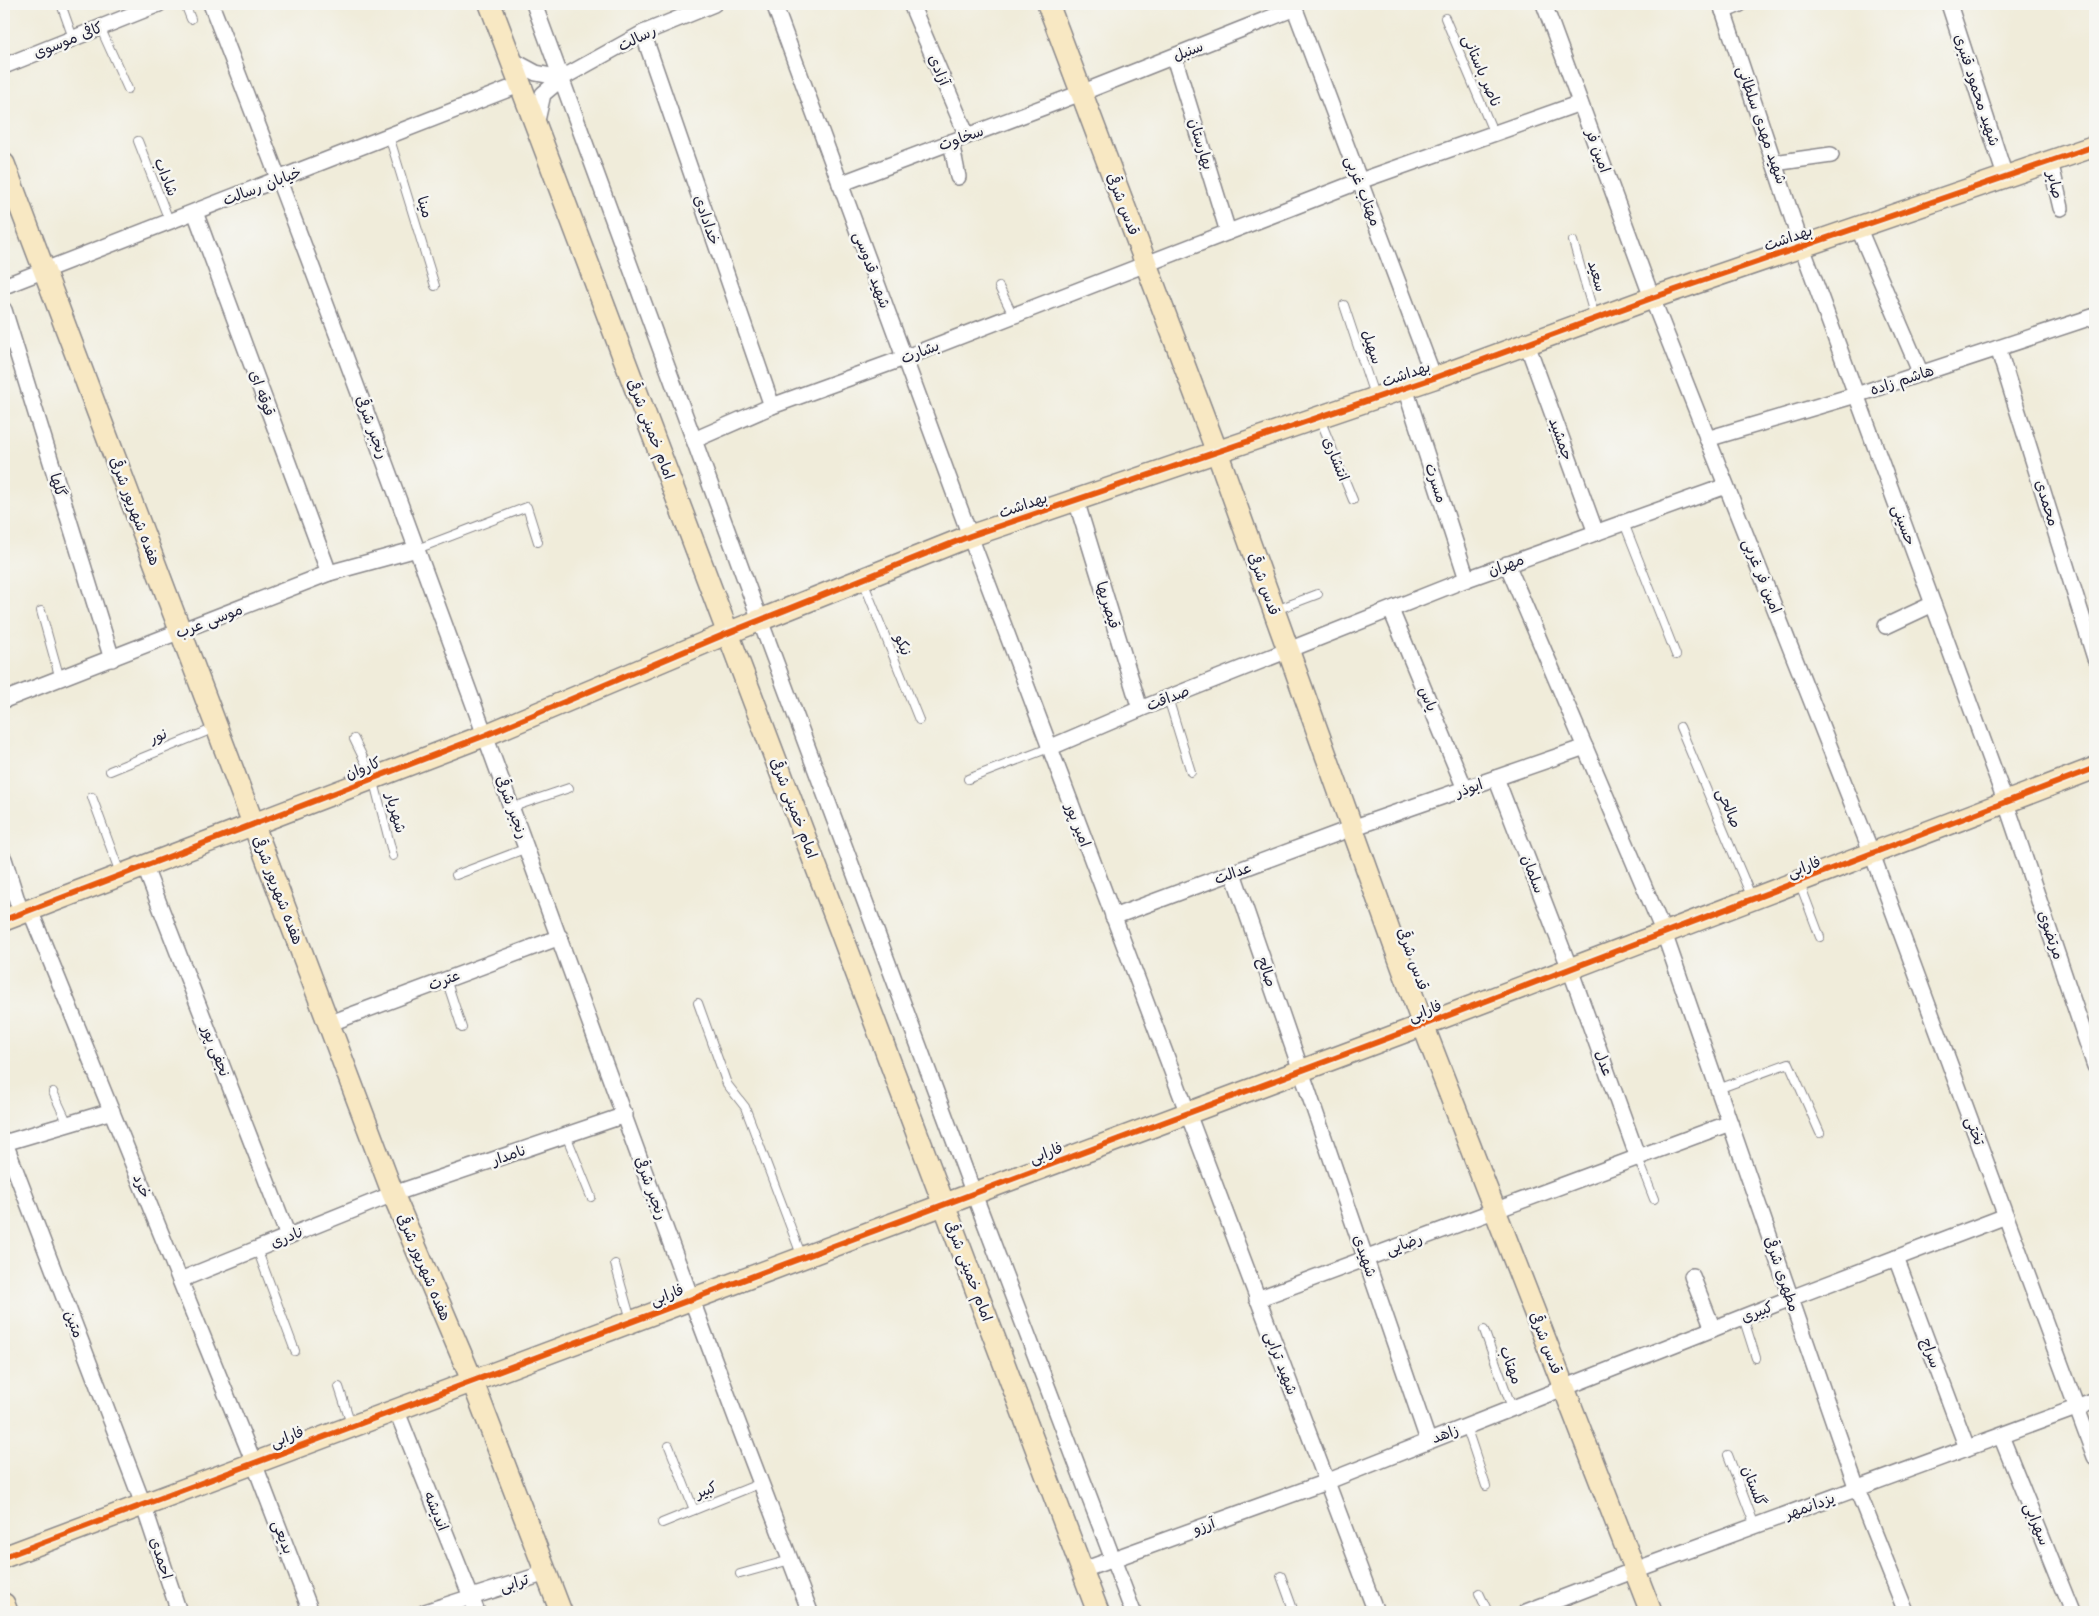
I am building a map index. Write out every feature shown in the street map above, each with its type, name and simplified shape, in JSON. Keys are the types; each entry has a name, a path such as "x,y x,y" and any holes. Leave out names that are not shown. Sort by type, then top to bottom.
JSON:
{"street":[{"name":"کافی موسوی","path":"4,66 159,4"},
{"name":"رنجبر شرقی","path":"211,4 280,180 513,807 691,1299 810,1612"},
{"name":"امام خمینی شرقی","path":"490,4 519,85 1098,1612"},
{"path":"534,4 760,620 974,1194 1133,1612"},
{"name":"رسالت","path":"535,126 543,94 562,78 643,33 714,4"},
{"name":"شهید قدوسی","path":"774,4 970,536"},
{"name":"آزادی","path":"911,4 967,136"},
{"name":"قدس شرقی","path":"1048,4 1217,452 1424,1025 1651,1612"},
{"name":"امین فر","path":"1544,4 1652,298"},
{"path":"1722,7 1740,4"},
{"name":"شهید محمود قنبری","path":"1948,4 2005,176"},
{"name":"سنبل","path":"1082,93 1294,6"},
{"name":"مهتاب غربی","path":"1294,6 1434,378"},
{"name":"شهید مهدی سلطانی","path":"1722,7 1802,247"},
{"name":"خدادادی","path":"643,33 772,406"},
{"name":"بهارستان","path":"1174,56 1228,232"},
{"path":"510,59 536,73 562,78"},
{"name":"خیابان رسالت","path":"4,286 45,272 519,85"},
{"name":"سخاوت","path":"840,184 1082,93"},
{"path":"1146,263 1360,181 1580,103"},
{"path":"951,142 958,177"},
{"name":"بهداشت","path":"728,633 970,536 1434,378 1652,298 2095,146"},
{"path":"1774,163 1831,155"},
{"name":"صابر","path":"2050,161 2061,208"},
{"name":"هفده شهریور شرقی","path":"4,164 393,1194 472,1380 561,1612"},
{"name":"قوقه ای","path":"195,212 330,573"},
{"path":"1858,227 1921,374"},
{"name":"حسینی","path":"1802,247 2006,803"},
{"name":"بشارت","path":"694,440 772,406 904,358 1146,263"},
{"name":"امین فر غربی","path":"1652,298 1872,854"},
{"name":"گلها","path":"4,310 112,659"},
{"name":"هاشم زاده","path":"1707,439 1856,395 2095,316"},
{"name":"جمشید","path":"1527,344 1596,533"},
{"name":"محمدی","path":"1998,348 2095,658"},
{"name":"مسرت","path":"1405,388 1467,578"},
{"name":"مهران","path":"1289,651 1467,578 1624,524 1726,486"},
{"name":"قیصریها","path":"1076,500 1140,709"},
{"name":"امیر پور","path":"970,536 1186,1114"},
{"name":"موسی عرب","path":"4,700 330,573 417,549"},
{"path":"1508,564 1664,933"},
{"path":"1886,626 1933,604"},
{"name":"یاس","path":"1391,610 1465,789"},
{"name":"کاروان","path":"18,914 486,735 728,633"},
{"name":"صداقت","path":"1049,748 1140,709 1289,651"},
{"name":"ابوذر","path":"1352,828 1585,747"},
{"name":"فارابی","path":"4,1556 1302,1071 2095,768"},
{"name":"سلمان","path":"1496,778 1570,969"},
{"name":"مرتضوی","path":"2006,803 2095,1066"},
{"name":"عدالت","path":"1113,917 1352,828"},
{"name":"تختی","path":"1872,854 2077,1408"},
{"name":"خرد","path":"4,859 18,914 112,1111 254,1463"},
{"name":"نجفی پور","path":"144,865 288,1236"},
{"name":"صالح","path":"1233,873 1302,1071"},
{"name":"مطهری شرقی","path":"1664,933 1857,1489 1906,1612"},
{"name":"عترت","path":"328,1024 560,937"},
{"name":"عدل","path":"1570,969 1638,1158"},
{"name":"شهیدی","path":"1302,1071 1428,1440"},
{"path":"4,1143 112,1111"},
{"name":"شهید ترابی","path":"1186,1114 1376,1612"},
{"name":"نامدار","path":"393,1194 624,1115"},
{"path":"1495,1211 1730,1123"},
{"name":"متین","path":"4,1143 143,1504"},
{"name":"نادری","path":"180,1280 393,1194"},
{"name":"رضایی","path":"1257,1299 1365,1257 1495,1211"},
{"name":"کبیری","path":"1564,1389 1791,1298 2006,1216"},
{"name":"سراج","path":"1896,1258 1966,1448"},
{"path":"1692,1276 1713,1329"},
{"name":"زاهد","path":"1326,1482 1428,1440 1564,1389"},
{"name":"یزدانمهر","path":"1526,1612 1543,1609 1634,1570 2095,1401"},
{"path":"2077,1408 2095,1457"},
{"name":"اندیشه","path":"396,1410 476,1612"},
{"name":"سهرابی","path":"2001,1436 2072,1612"},
{"name":"بدیعی","path":"254,1463 311,1612"},
{"name":"آرزو","path":"1082,1570 1326,1482"},
{"name":"احمدی","path":"143,1504 178,1612"},
{"name":"ترابی","path":"425,1612 546,1573"},
{"path":"4,1604 7,1612"}],"lane":[{"path":"61,4 73,38"},
{"path":"185,4 191,18"},
{"name":"ناصر باستانی","path":"1446,18 1494,134"},
{"path":"100,27 128,89"},
{"name":"مینا","path":"389,136 435,286"},
{"name":"شاداب","path":"138,141 170,222"},
{"name":"سعید","path":"1573,241 1596,319"},
{"path":"999,287 1013,316"},
{"name":"سهیل","path":"1344,305 1375,398"},
{"name":"انتشاری","path":"1319,417 1353,500"},
{"path":"417,549 527,507 538,542"},
{"path":"1624,524 1676,655"},
{"name":"نیکو","path":"862,579 918,720"},
{"path":"1274,610 1318,594"},
{"path":"42,611 60,678"},
{"path":"1168,698 1191,772"},
{"name":"صالحی","path":"1680,727 1753,899"},
{"name":"نور","path":"110,771 216,728"},
{"name":"شهریار","path":"354,738 372,778 393,856"},
{"path":"968,779 1049,748"},
{"path":"513,807 569,788"},
{"path":"92,798 121,874"},
{"path":"456,875 527,848"},
{"name":"فارابی","path":"1799,882 1820,937"},
{"path":"446,980 462,1028"},
{"path":"698,1003 727,1084 745,1107 802,1258"},
{"path":"1718,1089 1789,1063 1820,1133"},
{"path":"53,1092 68,1124"},
{"path":"566,1135 591,1197"},
{"path":"1638,1158 1654,1199"},
{"path":"257,1249 295,1351"},
{"path":"615,1264 632,1321"},
{"path":"1743,1317 1756,1358"},
{"name":"مهتاب","path":"1484,1330 1512,1408"},
{"path":"339,1387 352,1426"},
{"path":"1466,1426 1486,1486"},
{"path":"669,1446 694,1510"},
{"name":"گلستان","path":"1728,1455 1756,1526"},
{"name":"کبیر","path":"662,1523 761,1484"},
{"path":"740,1574 790,1560"},
{"path":"1281,1576 1294,1612"},
{"path":"1479,1593 1488,1612"}],"cycle path":[{"path":"4,920 486,735 728,633 970,536 1434,378 1652,298 2095,146"},
{"path":"4,1557 1423,1025 2095,768"}]}
